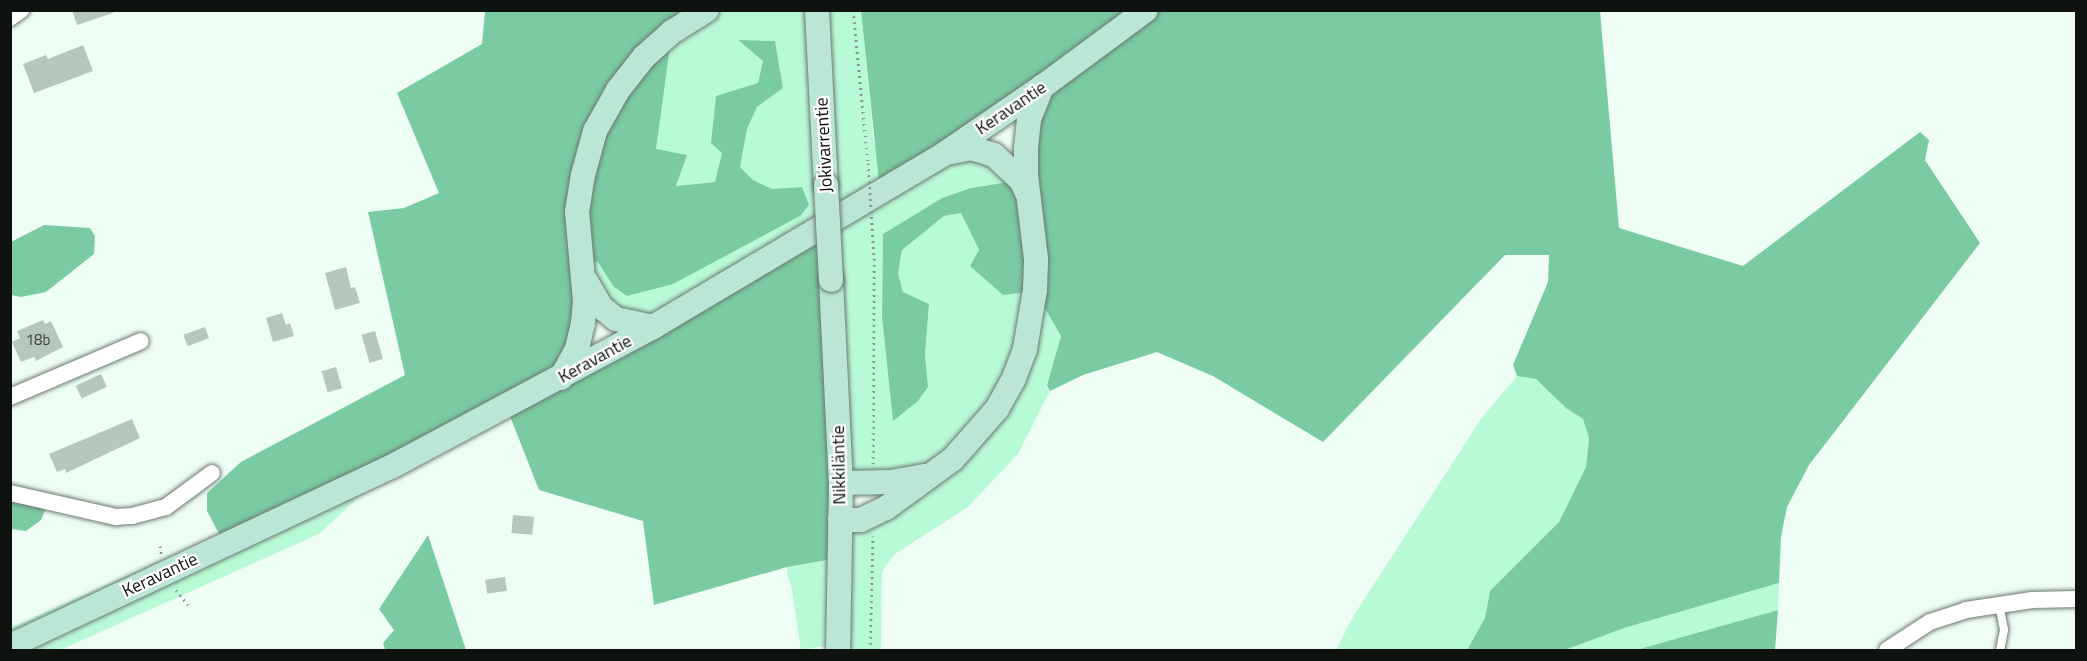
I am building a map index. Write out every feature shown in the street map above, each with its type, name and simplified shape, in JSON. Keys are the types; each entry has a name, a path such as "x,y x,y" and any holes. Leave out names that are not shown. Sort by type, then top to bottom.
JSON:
{"main road":[{"path":"561,378 577,349 584,324 583,275 577,212 582,175 595,131 618,90 644,57 672,32 706,10"},
{"name":"Jokivarrentie","path":"817,10 831,280"},
{"name":"Keravantie","path":"10,646 391,466 561,378 653,327 944,154 1042,87 1146,10"},
{"path":"840,520 861,519 874,515 934,474 977,435 997,409 1014,378 1025,348 1034,301 1036,258 1026,175 1029,119 1042,87"},
{"path":"944,154 971,148 994,155 1021,180 1029,197"},
{"path":"583,275 601,307 616,319 653,327"},
{"name":"Nikkiläntie","path":"831,280 841,483 838,651"},
{"path":"841,483 907,481 934,474"}],"street":[{"path":"10,18 21,10"},
{"path":"10,398 141,341"},
{"path":"10,493 116,517 132,516 166,507 212,473"},
{"path":"1887,651 1930,622 1966,610 2031,600 2076,599"}],"lane":[{"path":"1999,604 2004,630 2000,651"}],"path":[{"path":"853,10 868,163 874,258 873,469"},
{"path":"870,651 874,526"}],"green space":[{"path":"485,11 679,11 647,54 672,32 656,149 687,155 676,186 715,182 722,153 711,143 716,96 758,83 763,61 738,40 775,41 783,88 757,107 747,129 740,167 753,180 772,189 802,187 809,205 800,216 673,284 627,296 613,286 598,262 582,265 562,377 821,226 839,558 787,567 654,605 643,521 539,490 506,406 225,545 207,511 207,493 241,462 405,375 368,212 404,208 439,193 397,93 482,44"},
{"path":"679,11 861,11 874,143 971,148 1021,180 971,188 942,198 883,234 882,317 893,421 928,387 925,355 929,304 903,292 898,274 902,250 944,216 961,213 979,251 970,266 1036,290 1061,336 1047,384 1050,391 1018,454 968,507 895,554 882,571 881,650 838,650 837,644 801,650 791,584 787,575 787,567 839,558 840,520 933,476 841,483 821,226 653,327 629,323 581,265 598,261 613,286 802,187 772,189 753,180 740,167 747,129 757,107 783,88 775,41 739,41 763,61 758,83 722,153 715,182 675,186 656,149 671,33 644,57"},
{"path":"861,11 1600,11 1619,228 1743,266 1920,132 1929,140 1925,160 1980,243 1809,465 1787,507 1781,537 1779,583 1624,628 1565,650 1467,650 1485,618 1490,591 1559,522 1586,467 1589,438 1583,419 1566,408 1536,379 1517,376 1513,365 1548,282 1549,255 1505,255 1323,442 1213,376 1157,352 1083,375 1050,391 1047,385 1061,336 1035,291 1003,295 970,266 979,250 961,213 944,216 902,250 898,274 903,292 929,304 925,355 928,387 918,401 893,421 882,317 883,234 942,198 971,188 1021,180 1041,89 880,191"},
{"path":"44,225 90,228 95,236 94,254 46,292 21,297 11,295 11,242"},
{"path":"1517,376 1536,379 1566,408 1583,419 1589,438 1586,467 1559,522 1490,591 1485,618 1467,650 1336,650 1354,615 1481,419"},
{"path":"391,467 319,534 60,650 11,650 10,628 162,560 225,545"},
{"path":"10,488 46,508 41,520 26,531 11,529"},
{"path":"428,535 466,650 385,650 383,643 394,630 379,609"},
{"path":"1779,583 1778,610 1636,650 1565,650 1624,628"},
{"path":"1778,610 1775,650 1636,650"}],"building":[{"path":"72,10 113,10 113,13 77,25"},
{"path":"83,45 93,71 34,93 23,64 46,55 48,59"},
{"path":"346,267 351,288 355,287 360,303 335,310 325,273"},
{"path":"282,313 286,325 290,323 294,336 273,342 266,318"},
{"path":"43,320 45,324 51,321 63,347 36,361 34,357 21,362 12,342 20,338 17,331"},
{"path":"205,327 209,338 187,346 183,335"},
{"path":"375,331 383,359 370,363 362,335"},
{"path":"336,367 342,388 328,392 322,371"},
{"path":"101,374 107,387 82,399 76,386"},
{"path":"132,419 140,438 66,473 65,469 57,472 49,454"},
{"path":"513,515 534,517 532,535 511,533"},
{"path":"505,577 507,591 487,594 485,580"}]}
